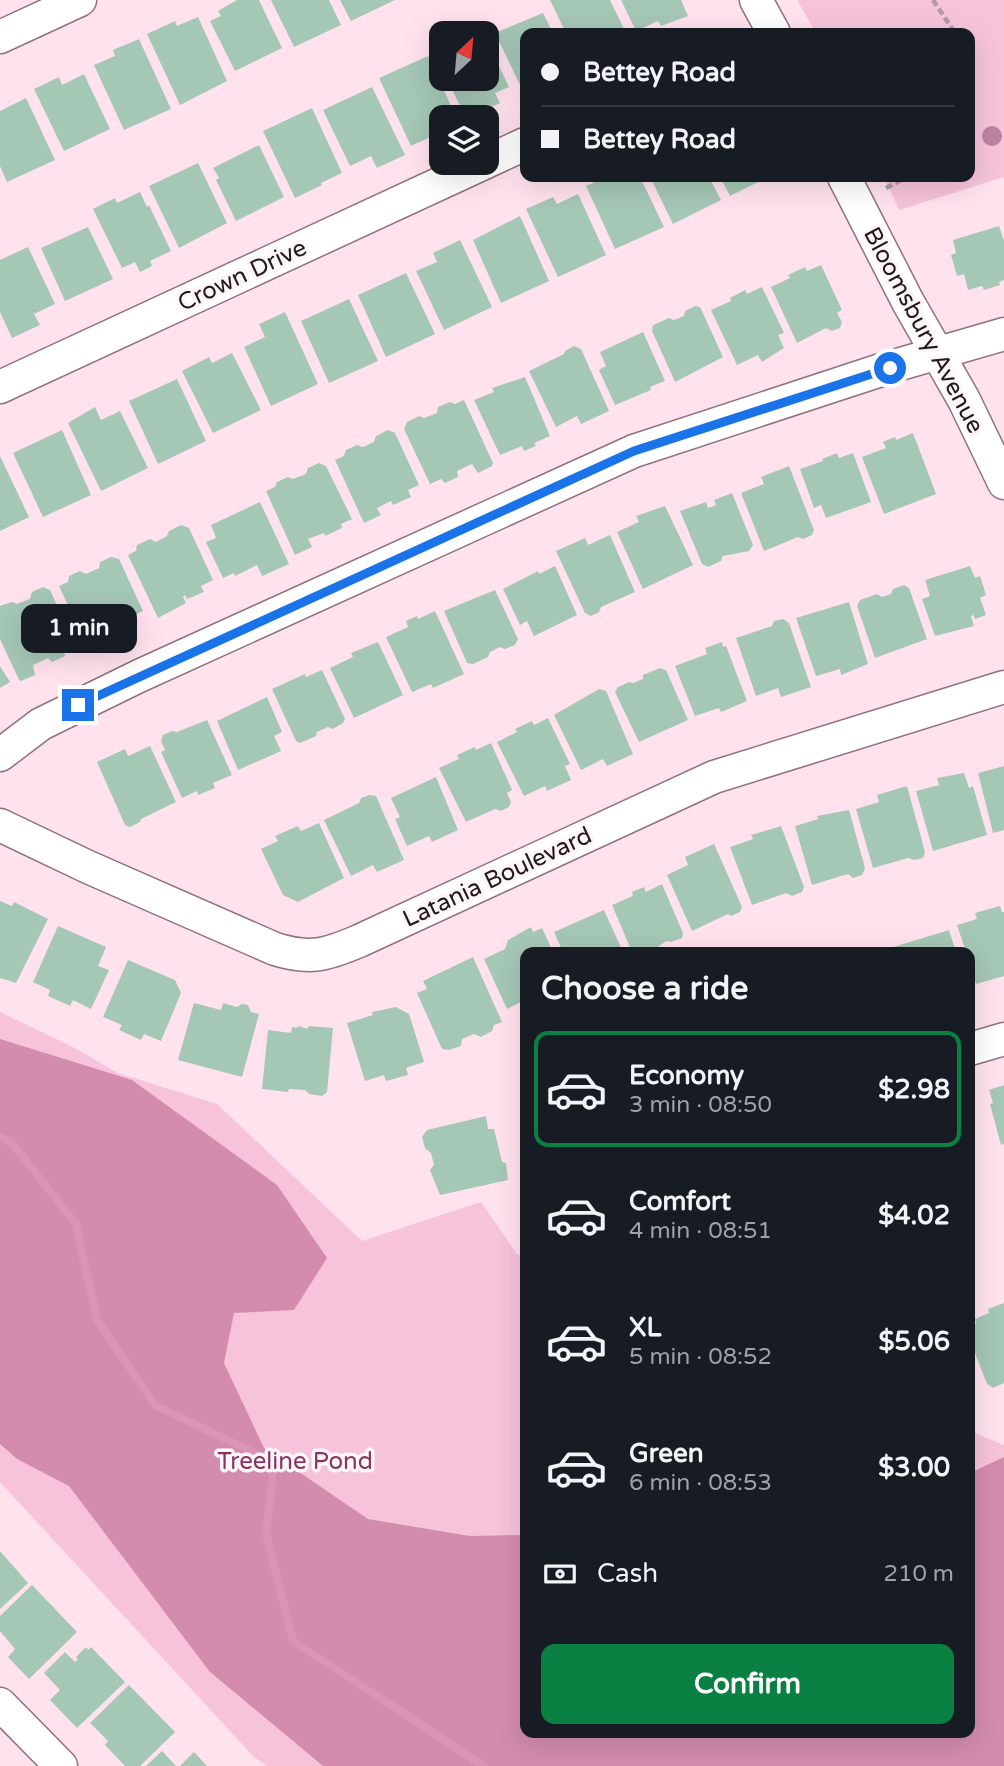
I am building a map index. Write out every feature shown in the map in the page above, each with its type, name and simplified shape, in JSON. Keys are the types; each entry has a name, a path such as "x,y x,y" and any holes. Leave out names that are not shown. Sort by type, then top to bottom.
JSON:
{"street":[{"path":"0,37 80,0"},
{"path":"756,0 770,28"},
{"name":"Crown Drive","path":"499,156 520,146"},
{"name":"Crown Drive","path":"0,387 457,175"},
{"name":"Bloomsbury Avenue","path":"847,182 902,292 964,400 1004,483"},
{"path":"0,755 41,724 128,681 634,451 1004,334"},
{"name":"Latania Boulevard","path":"0,825 88,867 275,949 293,955 322,956 714,777 1004,687"},
{"path":"975,1048 1004,1039"},
{"path":"0,1703 61,1766"}],"path":[{"path":"933,0 952,28"},
{"path":"886,188 897,182"}],"green space":[{"path":"797,0 1004,0 1004,177 899,210 886,182 975,182 975,28 813,28"},
{"name":"Treeline Pond","path":"0,1012 71,1046 118,1073 217,1104 362,1241 481,1202 520,1255 520,1738 975,1738 975,1433 1004,1445 1004,1766 267,1766 254,1757 0,1482"}],"shaded area":[{"name":"Treeline Pond","path":"0,1039 132,1080 277,1185 327,1258 294,1310 234,1313 224,1363 264,1448 368,1519 470,1536 520,1535 520,1738 975,1738 975,1471 1004,1457 1004,1766 323,1766 210,1672 69,1486 17,1459 0,1444"}],"building":[{"path":"237,0 259,0 282,48 235,71 210,21 221,16 218,11"},
{"path":"271,0 329,0 341,25 294,47"},
{"path":"340,0 395,0 351,21"},
{"path":"550,0 610,0 624,28 564,28"},
{"path":"621,0 681,0 688,16 661,26 658,21 643,28 635,28"},
{"path":"543,13 550,28 520,28 520,85 499,41 499,31"},
{"path":"198,17 227,81 180,105 147,34 175,21 177,26"},
{"path":"139,39 171,109 124,130 94,65 115,56 113,50"},
{"path":"428,56 429,91 444,91 451,105 429,105 429,138 411,146 379,78"},
{"path":"499,66 509,87 495,93 500,103 460,105 453,91 499,91"},
{"path":"84,74 110,129 64,151 34,89 59,77 62,85"},
{"path":"372,87 405,155 377,168 371,156 350,166 323,110"},
{"path":"26,98 55,160 7,182 0,166 0,111"},
{"path":"312,108 342,173 295,198 263,131"},
{"path":"259,145 284,197 236,221 213,168"},
{"path":"198,163 227,223 179,248 149,186"},
{"path":"595,182 642,182 664,227 615,249 586,186"},
{"path":"652,182 712,182 721,200 673,224"},
{"path":"723,182 758,182 730,196"},
{"path":"140,192 171,251 150,261 152,266 140,272 135,262 122,268 93,209 115,198 117,203"},
{"path":"578,194 606,255 558,277 526,209 553,197 557,204"},
{"path":"520,216 549,281 501,303 473,240"},
{"path":"999,226 1004,241 1004,280 999,282 1000,285 984,290 982,286 968,290 964,274 957,276 951,255 956,253 953,240"},
{"path":"88,227 113,279 65,301 41,248"},
{"path":"460,240 492,307 444,330 416,271 437,262 433,253"},
{"path":"28,247 55,304 34,314 40,325 12,338 0,312 0,260"},
{"path":"821,265 842,310 837,313 842,322 840,328 832,331 826,328 797,343 771,287 805,267 807,271"},
{"path":"406,273 435,334 386,357 358,295"},
{"path":"762,287 784,333 778,335 784,348 762,362 758,355 737,365 711,310 731,301 730,298 745,290 747,294"},
{"path":"349,299 378,361 329,383 301,321"},
{"path":"695,306 700,307 723,357 675,382 652,331 653,325 669,318 674,320 684,316 685,311"},
{"path":"285,312 318,384 271,406 244,347 265,337 259,324"},
{"path":"643,332 665,381 615,405 599,370 606,366 600,352"},
{"path":"574,346 581,349 609,411 581,424 577,416 556,427 529,371 564,354"},
{"path":"232,353 261,410 213,433 182,371 209,357 212,363"},
{"path":"525,377 550,436 524,451 522,446 500,455 474,400 494,392 492,388"},
{"path":"177,379 206,441 158,464 129,401"},
{"path":"464,400 492,466 478,473 472,464 457,471 458,477 445,483 441,479 430,484 404,429 407,422 419,416 424,418 437,413 438,407"},
{"path":"95,407 101,420 120,411 148,468 101,491 68,423"},
{"path":"62,430 91,495 43,517 13,453"},
{"path":"388,430 395,433 419,485 408,490 411,497 393,505 391,501 377,508 381,515 364,523 335,460 344,456 346,450 374,442 376,436"},
{"path":"913,433 936,494 884,514 862,457 886,448 883,442"},
{"path":"837,453 839,458 853,453 871,502 826,518 821,505 814,508 800,469"},
{"path":"0,456 29,517 0,531"},
{"path":"319,463 326,466 352,519 341,524 342,528 325,536 324,533 308,539 312,547 295,555 266,491 288,477 293,479 306,474 308,468"},
{"path":"789,466 814,530 812,535 803,539 798,537 764,551 741,493 764,484 761,477"},
{"path":"732,493 753,545 749,551 723,556 721,561 708,567 702,564 680,511 706,502 708,508 716,505 714,500"},
{"path":"260,502 289,564 262,576 257,565 235,576 234,573 223,578 206,542 216,538 211,525"},
{"path":"665,506 693,565 643,589 617,532 639,522 636,516"},
{"path":"181,525 189,528 213,580 201,586 204,592 187,599 185,595 183,597 186,603 158,618 128,555 136,551 137,545 150,539 156,542"},
{"path":"610,535 635,592 601,607 599,612 591,616 585,613 556,551 585,538 588,545"},
{"path":"111,557 119,559 143,611 132,616 135,622 102,634 105,642 88,649 59,586 68,582 69,576 80,571 86,574 99,568 100,562"},
{"path":"555,566 577,615 534,636 527,621 520,625 503,589 538,571 539,574"},
{"path":"970,566 975,578 980,576 986,595 980,598 986,615 975,619 974,615 971,616 974,626 935,636 922,599 930,596 925,580"},
{"path":"904,585 909,588 927,639 875,658 857,606 860,600 877,594 882,597 891,594 893,589"},
{"path":"43,587 50,590 75,645 64,650 65,656 52,662 48,658 33,665 35,675 21,681 0,639 0,606 30,599 32,592"},
{"path":"495,590 518,639 515,645 505,649 500,647 490,652 488,657 473,664 467,663 444,611"},
{"path":"849,602 868,664 841,675 840,669 816,676 796,618"},
{"path":"435,611 464,674 433,688 431,684 412,692 386,637 408,627 406,621"},
{"path":"783,619 789,623 811,687 781,697 778,688 756,696 736,638 772,626 774,621"},
{"path":"378,642 403,695 354,718 330,668 353,657 351,653"},
{"path":"722,642 723,647 726,646 747,701 721,712 719,708 695,716 675,666 707,654 705,648"},
{"path":"0,666 10,682 0,688"},
{"path":"660,668 666,670 688,720 639,742 615,692 618,687 643,679 643,675"},
{"path":"322,670 345,719 333,729 328,727 300,743 296,741 272,689 305,674 306,677"},
{"path":"599,689 606,691 633,754 607,766 603,759 581,770 554,715"},
{"path":"267,697 282,732 274,736 281,751 238,770 217,721"},
{"path":"548,718 570,764 565,766 571,780 547,791 545,786 524,796 497,742 532,721 534,725"},
{"path":"207,720 232,775 213,783 215,788 198,795 197,791 182,798 161,752 165,750 161,741 163,735"},
{"path":"491,743 512,790 507,793 511,802 509,807 501,811 495,809 466,822 439,768 459,759 457,755"},
{"path":"150,746 176,802 130,827 125,825 97,762 125,749 128,756"},
{"path":"1004,766 1004,830 993,833 978,773"},
{"path":"964,773 969,788 973,786 987,835 933,851 916,791 939,785 937,778"},
{"path":"436,777 458,830 432,842 429,836 407,846 395,819 400,817 391,798"},
{"path":"907,786 925,852 923,858 908,858 873,868 856,809 879,802 877,795"},
{"path":"376,796 404,860 377,872 373,865 351,876 324,820 359,803 361,798"},
{"path":"849,810 865,868 862,875 853,878 848,874 812,885 795,826 818,819 817,816"},
{"path":"319,823 344,878 298,902 283,895 261,849 278,841 275,836 298,826 301,831"},
{"path":"781,826 804,887 802,892 792,896 786,893 752,905 730,847 753,839 751,835"},
{"path":"714,844 742,907 740,912 731,916 728,914 692,931 667,875 688,865 685,857"},
{"path":"662,884 683,933 682,938 666,941 658,947 630,947 612,905 633,896 632,892 644,887 646,892"},
{"path":"0,901 12,906 14,902 48,919 16,983 0,978"},
{"path":"1000,906 1004,912 1004,976 976,984 975,947 964,947 957,925 977,919 975,913"},
{"path":"604,910 621,947 561,947 554,932"},
{"path":"58,926 106,947 98,966 109,970 91,1009 73,1000 70,1006 48,996 50,990 33,982"},
{"path":"531,927 533,932 542,928 551,947 520,947 520,1002 507,1009 484,959 505,949 508,940"},
{"path":"949,930 954,947 894,947"},
{"path":"473,957 502,1022 494,1025 492,1031 481,1037 474,1034 462,1039 461,1046 442,1049 417,993 427,989 423,981"},
{"path":"128,960 175,980 181,993 161,1041 144,1034 141,1040 119,1030 122,1025 103,1017"},
{"path":"194,1003 221,1010 223,1003 237,1007 248,1005 251,1012 259,1014 242,1077 178,1060"},
{"path":"396,1007 409,1014 424,1062 406,1068 408,1075 386,1081 384,1075 365,1081 347,1023 373,1015 372,1012"},
{"path":"309,1026 333,1028 327,1092 322,1096 309,1094 305,1090 289,1089 288,1092 262,1089 268,1030 291,1033 292,1027 307,1029"},
{"path":"1004,1085 1004,1144 1001,1145 989,1090"},
{"path":"486,1116 488,1129 494,1129 502,1162 506,1163 508,1180 440,1195 430,1170 434,1165 431,1153 425,1148 422,1137 427,1130"},
{"path":"1004,1303 1004,1383 993,1388 987,1384 975,1353 975,1319 989,1313 988,1309"},
{"path":"0,1551 28,1583 0,1609"},
{"path":"32,1585 77,1632 29,1679 8,1657 15,1649 0,1631 0,1616"},
{"path":"86,1647 88,1650 91,1647 125,1682 77,1728 50,1700 60,1690 44,1673 65,1652 75,1662 78,1660 76,1657"},
{"path":"129,1685 175,1732 140,1766 125,1766 105,1745 108,1741 90,1723"},
{"path":"162,1751 176,1766 146,1766"},
{"path":"194,1752 207,1766 180,1766"}],"waterway":[{"path":"0,1137 12,1143 76,1224 97,1320 156,1406 274,1462 266,1534 293,1641 484,1766"}],"route":[{"path":"78,705 634,451 890,368"}]}
